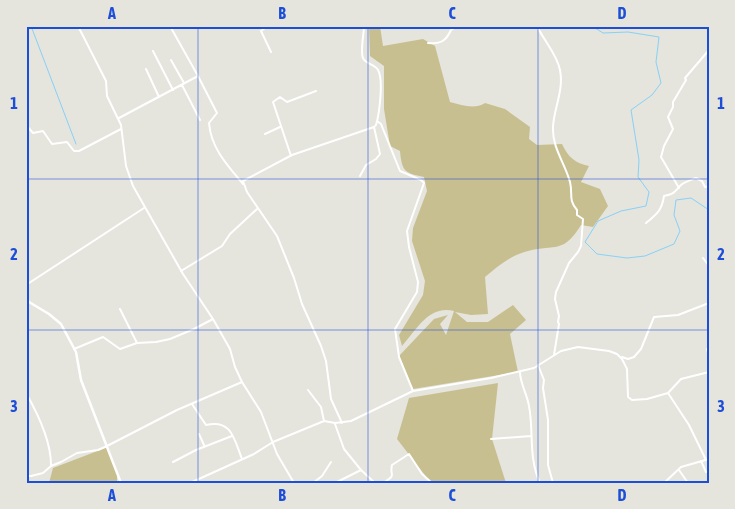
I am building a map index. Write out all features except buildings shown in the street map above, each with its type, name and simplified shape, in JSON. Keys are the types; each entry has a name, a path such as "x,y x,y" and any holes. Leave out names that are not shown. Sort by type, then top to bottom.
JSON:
{"street":[{"path":"78,26 106,81 107,96 121,128 129,178 144,208 181,271 213,319 231,351 235,367 242,382 262,412 277,454 294,483"},
{"path":"170,26 217,113 209,123 212,142 224,162 243,184 257,209 277,236 294,278 301,303 321,346 326,361 331,399 342,423"},
{"path":"268,26 261,31 271,52"},
{"path":"243,184 245,179 291,156 374,127 377,122 380,96 380,74 375,66 363,59 364,26"},
{"path":"428,43 441,42 448,38 451,30 458,26"},
{"path":"537,26 554,54 560,69 560,89 553,127 554,137 556,148 570,183 572,204 578,210 577,215 583,219 581,246 569,263 556,292 555,299 559,324 554,355"},
{"path":"679,188 661,157 673,128 668,117 673,107 673,102 686,80 685,78 709,50"},
{"path":"154,52 173,90"},
{"path":"171,60 200,120"},
{"path":"146,69 159,97"},
{"path":"118,119 198,76"},
{"path":"291,156 280,127 273,104 274,101 280,97 287,102 316,91"},
{"path":"377,122 381,124 400,171 424,183 407,231 418,282 417,292 404,317 395,329 399,357 413,391"},
{"path":"26,125 33,133 43,131 52,144 67,142 74,151 79,151 121,128"},
{"path":"265,134 280,127"},
{"path":"360,176 366,165 380,154 374,127"},
{"path":"646,222 663,205 664,196 671,195 696,178 702,181 705,187 709,186"},
{"path":"26,285 144,208"},
{"path":"181,271 222,246 230,234 257,209"},
{"path":"703,258 709,266"},
{"path":"26,296 28,304 49,314 61,324 74,349 78,359 81,380 121,483"},
{"path":"620,357 628,359 638,353 654,317 678,315 709,303"},
{"path":"120,309 137,343"},
{"path":"74,349 103,337 120,349 137,343 166,340 213,319"},
{"path":"190,483 242,459 273,442 324,421 342,423 358,419 413,391 451,386 534,368 561,351 578,347 609,351 625,361 628,397 632,400 648,399 668,393 681,379 709,372"},
{"path":"707,349 709,357"},
{"path":"538,365 544,380 543,388 548,420 548,465 553,483"},
{"path":"520,372 532,422 533,466 540,483"},
{"path":"26,476 43,473 51,466 77,453 108,446 192,404 242,382"},
{"path":"308,390 320,407 324,421"},
{"path":"26,393 39,419 51,452 51,466"},
{"path":"664,483 686,465 707,460 689,425 668,393"},
{"path":"192,404 204,423 216,422 223,424 232,436 242,459"},
{"path":"335,423 344,448 361,470 375,483"},
{"path":"199,434 204,446"},
{"path":"174,462 204,446 232,436"},
{"path":"491,439 531,436"},
{"path":"383,483 393,475 392,464 408,454 422,474 432,483"},
{"path":"701,461 706,472"},
{"path":"314,483 322,476 331,462"},
{"path":"335,483 361,470"},
{"path":"679,470 688,483"}],"shaded area":[{"path":"369,26 380,26 383,46 423,39 435,46 450,102 472,107 485,103 505,109 530,127 529,139 537,145 562,144 572,159 589,166 581,182 600,189 608,206 593,227 581,225 575,234 564,244 516,255 485,277 488,314 471,315 455,312 467,322 488,322 513,305 526,320 510,334 518,372 413,389 399,356 434,319 448,315 440,324 446,335 454,311 445,310 431,315 418,326 402,346 399,335 423,295 425,281 412,241 413,228 427,191 424,177 409,173 403,167 400,151 390,146 384,109 384,66 370,56"},
{"path":"498,383 492,439 506,483 431,483 397,439 409,398"},
{"path":"108,447 117,470 117,483 49,483 53,468"}],"waterway":[{"path":"31,26 76,144"},
{"path":"592,26 603,33 628,32 659,37 656,62 661,83 652,95 631,110 639,160 638,177 649,192 646,206 621,211 598,221 585,242 597,254 627,258 645,256 674,244 680,231 674,215 676,200 691,198 709,210"}]}
